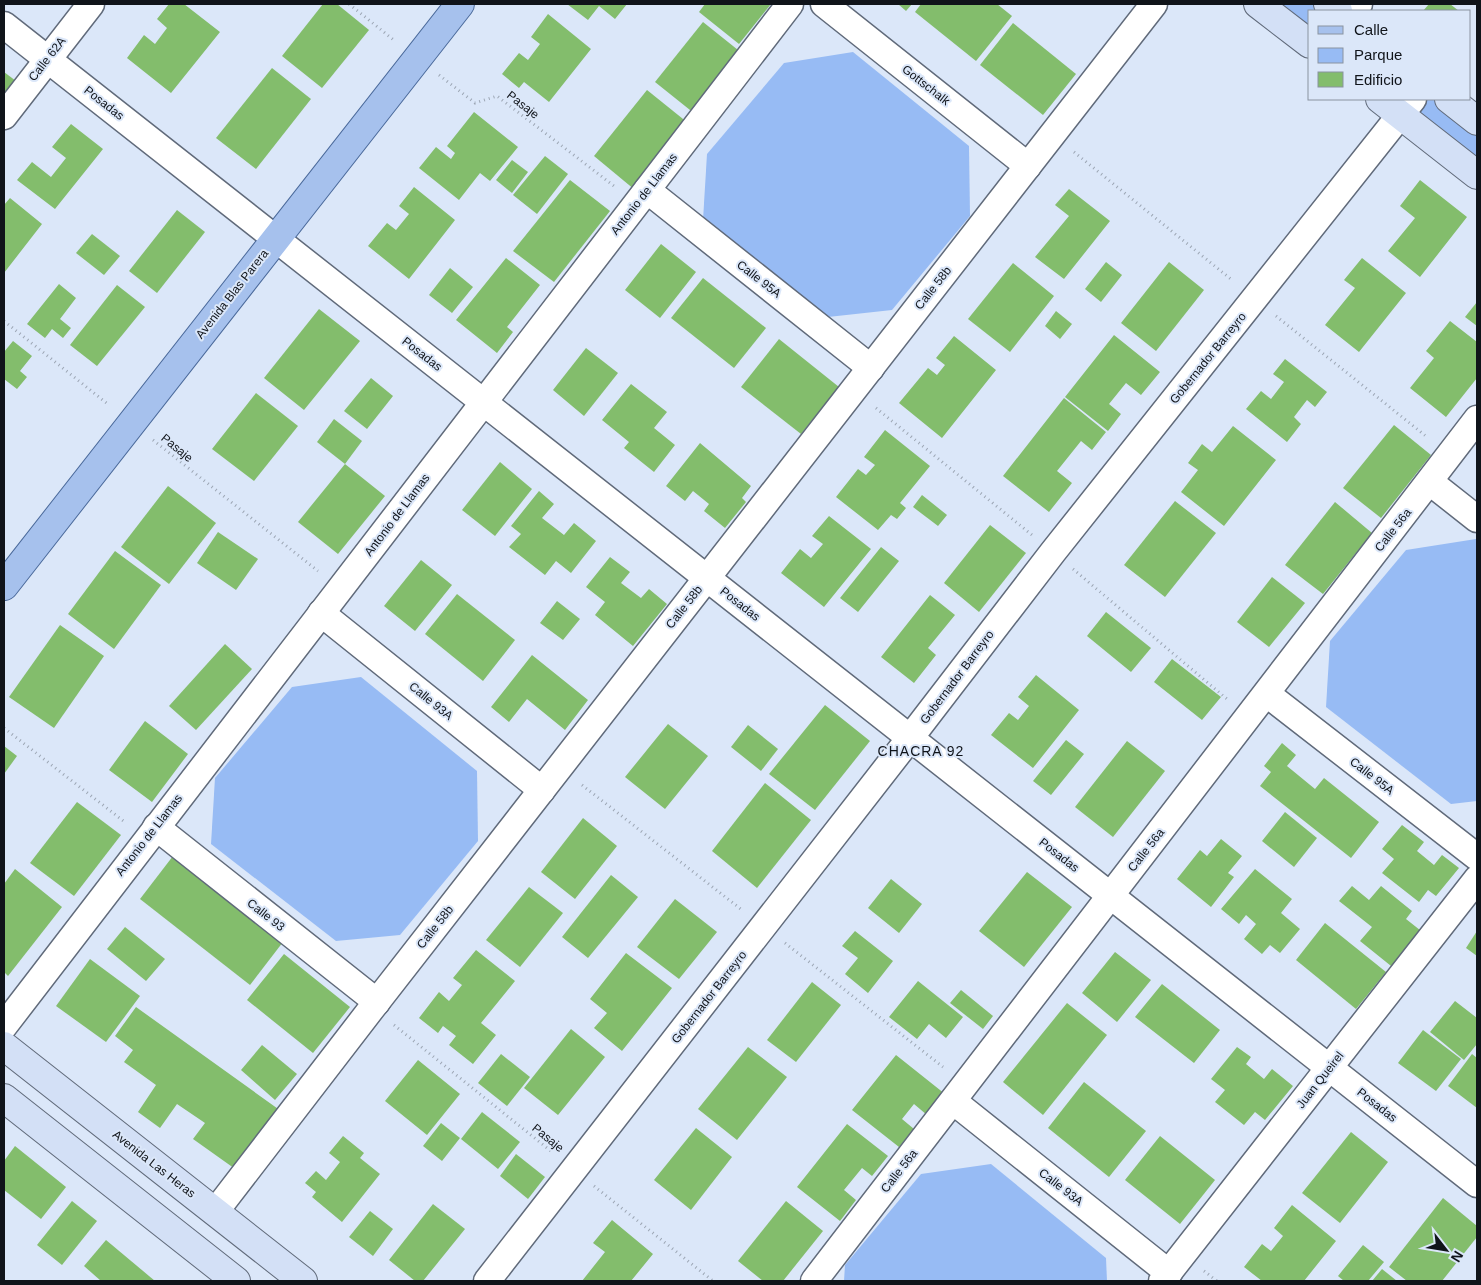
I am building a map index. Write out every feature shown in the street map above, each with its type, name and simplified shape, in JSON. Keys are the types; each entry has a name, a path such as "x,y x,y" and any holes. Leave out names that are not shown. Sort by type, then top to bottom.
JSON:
{"main road":[{"name":"Avenida Blas Parera","path":"4,586 460,4"},
{"path":"1258,4 1308,42"},
{"path":"1451,100 1477,120"},
{"path":"1398,104 1477,175"},
{"name":"Avenida Las Heras","path":"4,1046 303,1281"},
{"path":"4,1098 236,1281"}],"street":[{"name":"Calle 62A","path":"4,116 91,4"},
{"name":"Antonio de Llamas","path":"4,1026 790,4"},
{"name":"Gottschalk","path":"824,4 1028,166"},
{"name":"Calle 58b","path":"215,1212 374,1005 1154,4"},
{"name":"Posadas","path":"4,25 1477,1184"},
{"name":"Gobernador Barreyro","path":"487,1281 910,738 1398,104"},
{"name":"Calle 95A","path":"642,197 871,368"},
{"name":"Calle 56a","path":"814,1281 1477,419"},
{"path":"1430,482 1477,519"},
{"name":"Calle 93A","path":"320,613 542,790"},
{"name":"Calle 95A","path":"1267,694 1477,857"},
{"name":"Calle 93","path":"151,833 374,1005"},
{"name":"Juan Queirel","path":"1166,1277 1477,879"},
{"name":"Calle 93A","path":"953,1101 1166,1277"}],"path":[{"name":"Pasaje","path":"349,4 475,103 497,96 642,197"},
{"name":"Pasaje","path":"4,321 340,589"},
{"path":"4,728 151,833"},
{"name":"Pasaje","path":"374,1005 574,1170 713,1281"}],"green space":[{"path":"1272,4 1321,4 1330,10 1308,10 1308,31"},
{"path":"853,52 969,146 970,216 892,310 828,317 703,220 707,154 784,63"},
{"path":"1394,100 1443,100 1477,126 1477,165"},
{"path":"1476,539 1477,801 1451,804 1326,707 1330,641 1406,550"},
{"path":"361,677 477,771 478,841 400,935 336,941 211,844 215,778 292,687"},
{"path":"991,1164 1106,1258 1107,1281 844,1281 845,1265 921,1174"}],"building":[{"path":"169,4 184,4 220,32 171,93 127,58 144,35 155,44 167,28 157,19"},
{"path":"323,4 337,4 369,30 322,88 282,56"},
{"path":"567,4 627,4 615,19 599,6 588,20"},
{"path":"705,4 771,4 739,44 699,12"},
{"path":"898,4 912,4 906,11"},
{"path":"921,4 997,4 1012,16 976,61 915,12"},
{"path":"1429,4 1450,4 1458,10 1424,10"},
{"path":"548,14 591,49 549,102 524,82 519,88 502,74 519,53 528,60 540,44 531,37"},
{"path":"703,22 743,54 695,114 655,82"},
{"path":"1013,23 1076,74 1043,115 980,65"},
{"path":"272,68 311,99 256,169 216,138"},
{"path":"4,72 20,84 4,105"},
{"path":"647,90 688,123 635,190 594,156"},
{"path":"474,112 518,147 490,181 480,173 459,200 419,168 436,147 451,159 455,153 447,146"},
{"path":"71,124 103,149 55,209 17,180 32,162 51,177 66,158 52,147"},
{"path":"545,156 568,174 537,214 513,195"},
{"path":"512,160 528,172 512,193 496,180"},
{"path":"570,180 610,211 554,282 513,251"},
{"path":"1420,180 1467,217 1420,277 1388,251 1415,218 1400,206"},
{"path":"414,187 455,220 409,279 368,246 387,223 396,230 409,214 399,206"},
{"path":"1069,189 1110,221 1064,279 1035,257 1069,216 1055,205"},
{"path":"10,198 42,224 4,273 4,205"},
{"path":"177,210 205,232 157,293 129,271"},
{"path":"92,234 120,256 104,275 76,253"},
{"path":"661,244 696,272 660,318 625,290"},
{"path":"506,258 540,285 507,327 513,332 497,353 456,320"},
{"path":"1362,258 1406,293 1359,352 1325,325 1355,288 1344,280"},
{"path":"1106,262 1122,275 1101,302 1085,289"},
{"path":"1169,262 1204,290 1156,351 1121,323"},
{"path":"1013,263 1054,296 1010,352 968,319"},
{"path":"450,268 473,287 452,313 429,295"},
{"path":"703,278 766,328 734,368 671,318"},
{"path":"59,284 76,298 60,319 71,328 63,338 52,329 45,338 27,324"},
{"path":"117,285 145,307 97,366 70,345"},
{"path":"1477,302 1477,326 1465,317"},
{"path":"319,309 360,341 304,410 264,378"},
{"path":"1056,311 1072,324 1060,339 1045,326"},
{"path":"1450,321 1477,342 1477,378 1446,417 1410,388 1434,358 1426,351"},
{"path":"1114,335 1160,372 1141,395 1126,383 1109,404 1121,414 1108,431 1065,397"},
{"path":"954,336 996,370 942,438 899,403 928,368 937,375 945,365 936,358"},
{"path":"779,339 839,387 801,434 741,387"},
{"path":"13,341 32,356 20,371 27,377 17,389 4,379 4,352"},
{"path":"586,348 618,373 584,416 553,390"},
{"path":"1285,359 1327,392 1315,407 1307,400 1294,417 1301,424 1287,442 1246,409 1261,391 1271,399 1284,382 1273,374"},
{"path":"371,378 393,396 367,429 344,411"},
{"path":"631,384 667,412 654,428 675,445 654,472 624,448 629,442 602,420"},
{"path":"256,393 298,426 254,481 212,449"},
{"path":"1064,398 1106,432 1092,450 1081,441 1057,471 1072,483 1049,512 1003,476"},
{"path":"334,419 362,441 345,464 317,442"},
{"path":"1394,425 1431,455 1381,518 1343,488"},
{"path":"1233,426 1276,460 1224,526 1181,492 1198,470 1188,463 1202,444 1212,452"},
{"path":"885,430 930,466 900,503 906,508 897,519 891,515 878,530 836,497 858,469 866,475 875,465 864,457"},
{"path":"700,443 751,486 742,498 746,502 725,528 704,511 709,504 693,491 685,501 666,486"},
{"path":"500,462 532,489 495,536 462,510"},
{"path":"345,464 385,496 338,554 298,522"},
{"path":"168,486 216,523 169,584 121,547"},
{"path":"539,491 554,504 542,518 564,535 574,523 596,541 571,573 556,561 545,575 509,547 521,534 511,526"},
{"path":"922,495 947,515 938,526 913,507"},
{"path":"1175,501 1216,533 1165,597 1124,565"},
{"path":"1335,502 1372,533 1323,594 1285,565"},
{"path":"829,516 871,549 824,607 781,573 800,549 811,558 823,544 812,536"},
{"path":"990,525 1026,553 979,612 944,583"},
{"path":"218,532 258,559 236,590 197,563"},
{"path":"881,547 899,561 858,612 840,598"},
{"path":"115,551 161,585 114,649 68,614"},
{"path":"610,557 630,572 621,583 641,598 649,589 667,604 633,646 595,615 605,602 586,587"},
{"path":"421,560 452,585 415,631 384,606"},
{"path":"1272,577 1305,603 1269,647 1237,622"},
{"path":"457,594 515,640 483,681 425,634"},
{"path":"930,595 955,615 928,648 936,655 914,683 881,657"},
{"path":"557,601 580,619 563,640 540,623"},
{"path":"1106,612 1151,648 1131,672 1087,636"},
{"path":"60,625 104,656 54,728 9,697"},
{"path":"225,644 252,669 196,730 169,706"},
{"path":"532,655 588,700 565,730 527,699 509,722 491,707"},
{"path":"1172,659 1221,697 1202,720 1154,682"},
{"path":"1036,675 1079,710 1033,768 991,735 1009,713 1018,720 1029,706 1018,697"},
{"path":"825,705 870,741 815,810 769,774"},
{"path":"145,721 188,754 152,802 109,770"},
{"path":"668,724 708,756 665,809 625,777"},
{"path":"748,725 778,749 761,771 731,747"},
{"path":"1066,740 1084,754 1051,795 1033,781"},
{"path":"1127,741 1165,771 1113,837 1075,807"},
{"path":"1282,743 1296,755 1287,766 1315,789 1324,778 1379,822 1351,858 1260,786 1271,772 1264,766"},
{"path":"4,746 17,756 4,774"},
{"path":"765,783 811,820 757,888 712,851"},
{"path":"77,802 121,835 74,896 30,863"},
{"path":"1285,812 1317,838 1294,867 1262,841"},
{"path":"583,818 617,846 575,899 541,872"},
{"path":"1402,825 1424,842 1417,851 1434,865 1442,855 1459,868 1436,896 1428,890 1419,902 1382,873 1394,859 1382,849"},
{"path":"1221,839 1242,856 1228,873 1234,877 1211,907 1177,879 1200,850 1207,856"},
{"path":"173,856 283,942 250,985 140,899"},
{"path":"15,869 62,907 8,976 4,972 4,884"},
{"path":"1255,869 1292,899 1281,913 1300,929 1280,953 1270,945 1262,954 1244,939 1256,924 1246,915 1239,924 1221,909"},
{"path":"1027,872 1072,907 1024,967 979,931"},
{"path":"611,875 638,897 588,958 562,937"},
{"path":"891,879 922,904 899,933 868,908"},
{"path":"1352,886 1369,900 1381,886 1412,911 1406,919 1430,938 1401,974 1360,941 1372,927 1339,901"},
{"path":"529,887 563,913 520,967 486,940"},
{"path":"675,899 717,932 679,979 637,947"},
{"path":"1325,923 1386,972 1356,1009 1296,960"},
{"path":"125,927 165,959 146,981 107,949"},
{"path":"855,931 893,961 868,993 845,974 858,958 842,946"},
{"path":"1477,931 1477,956 1466,948"},
{"path":"476,950 515,981 481,1023 496,1035 473,1064 449,1045 456,1036 443,1026 438,1033 419,1018 439,992 449,1001 462,985 453,978"},
{"path":"1115,952 1151,980 1117,1022 1082,993"},
{"path":"626,953 672,988 622,1051 594,1028 607,1013 590,999"},
{"path":"284,954 350,1007 313,1053 247,1000"},
{"path":"90,959 140,996 106,1042 56,1006"},
{"path":"918,981 963,1017 946,1038 929,1024 917,1039 889,1017"},
{"path":"812,982 841,1005 796,1062 767,1040"},
{"path":"1162,984 1220,1030 1194,1063 1135,1017"},
{"path":"961,990 993,1016 983,1029 950,1003"},
{"path":"1455,1001 1477,1018 1477,1044 1464,1060 1430,1032"},
{"path":"1067,1003 1107,1035 1043,1115 1003,1082"},
{"path":"136,1007 281,1111 238,1171 193,1139 205,1123 177,1104 160,1128 138,1112 156,1085 124,1062 133,1050 115,1036"},
{"path":"571,1029 605,1057 558,1115 524,1088"},
{"path":"1423,1030 1461,1059 1436,1091 1398,1063"},
{"path":"262,1045 297,1074 275,1100 241,1070"},
{"path":"748,1047 787,1077 737,1140 698,1109"},
{"path":"1237,1047 1251,1057 1246,1064 1264,1079 1272,1069 1293,1086 1265,1120 1255,1112 1244,1125 1215,1102 1225,1090 1211,1079"},
{"path":"501,1054 530,1077 507,1106 478,1083"},
{"path":"1472,1054 1477,1058 1477,1108 1448,1086"},
{"path":"896,1055 945,1094 927,1115 914,1104 902,1119 914,1129 899,1147 852,1110"},
{"path":"418,1060 460,1094 427,1135 385,1101"},
{"path":"1084,1082 1146,1131 1109,1177 1048,1128"},
{"path":"482,1112 520,1142 498,1169 461,1139"},
{"path":"441,1123 460,1138 442,1161 423,1146"},
{"path":"847,1124 888,1156 872,1176 862,1168 844,1190 856,1200 840,1221 797,1187"},
{"path":"696,1128 732,1157 691,1210 654,1180"},
{"path":"1351,1132 1388,1162 1340,1223 1302,1193"},
{"path":"343,1136 364,1153 360,1158 380,1174 342,1222 312,1197 316,1192 305,1183 316,1171 326,1180 340,1162 329,1153"},
{"path":"1160,1136 1215,1180 1180,1224 1125,1180"},
{"path":"15,1146 66,1187 41,1219 4,1190 4,1161"},
{"path":"516,1154 545,1177 528,1199 500,1176"},
{"path":"1443,1198 1477,1226 1477,1237 1442,1281 1407,1281 1389,1267"},
{"path":"72,1201 97,1221 62,1265 37,1245"},
{"path":"786,1201 823,1231 783,1281 763,1281 738,1261"},
{"path":"433,1204 465,1229 423,1281 415,1281 389,1260"},
{"path":"1292,1205 1336,1241 1304,1281 1262,1281 1244,1267 1262,1244 1271,1251 1283,1236 1274,1228"},
{"path":"370,1211 393,1229 373,1256 349,1237"},
{"path":"612,1220 653,1254 631,1281 582,1281 605,1252 593,1243"},
{"path":"106,1240 155,1281 101,1281 84,1266"},
{"path":"1363,1245 1384,1262 1368,1281 1344,1281 1338,1276"},
{"path":"1382,1269 1397,1281 1372,1281"}],"district":[{"name":"CHACRA 92","path":"921,751"}]}
